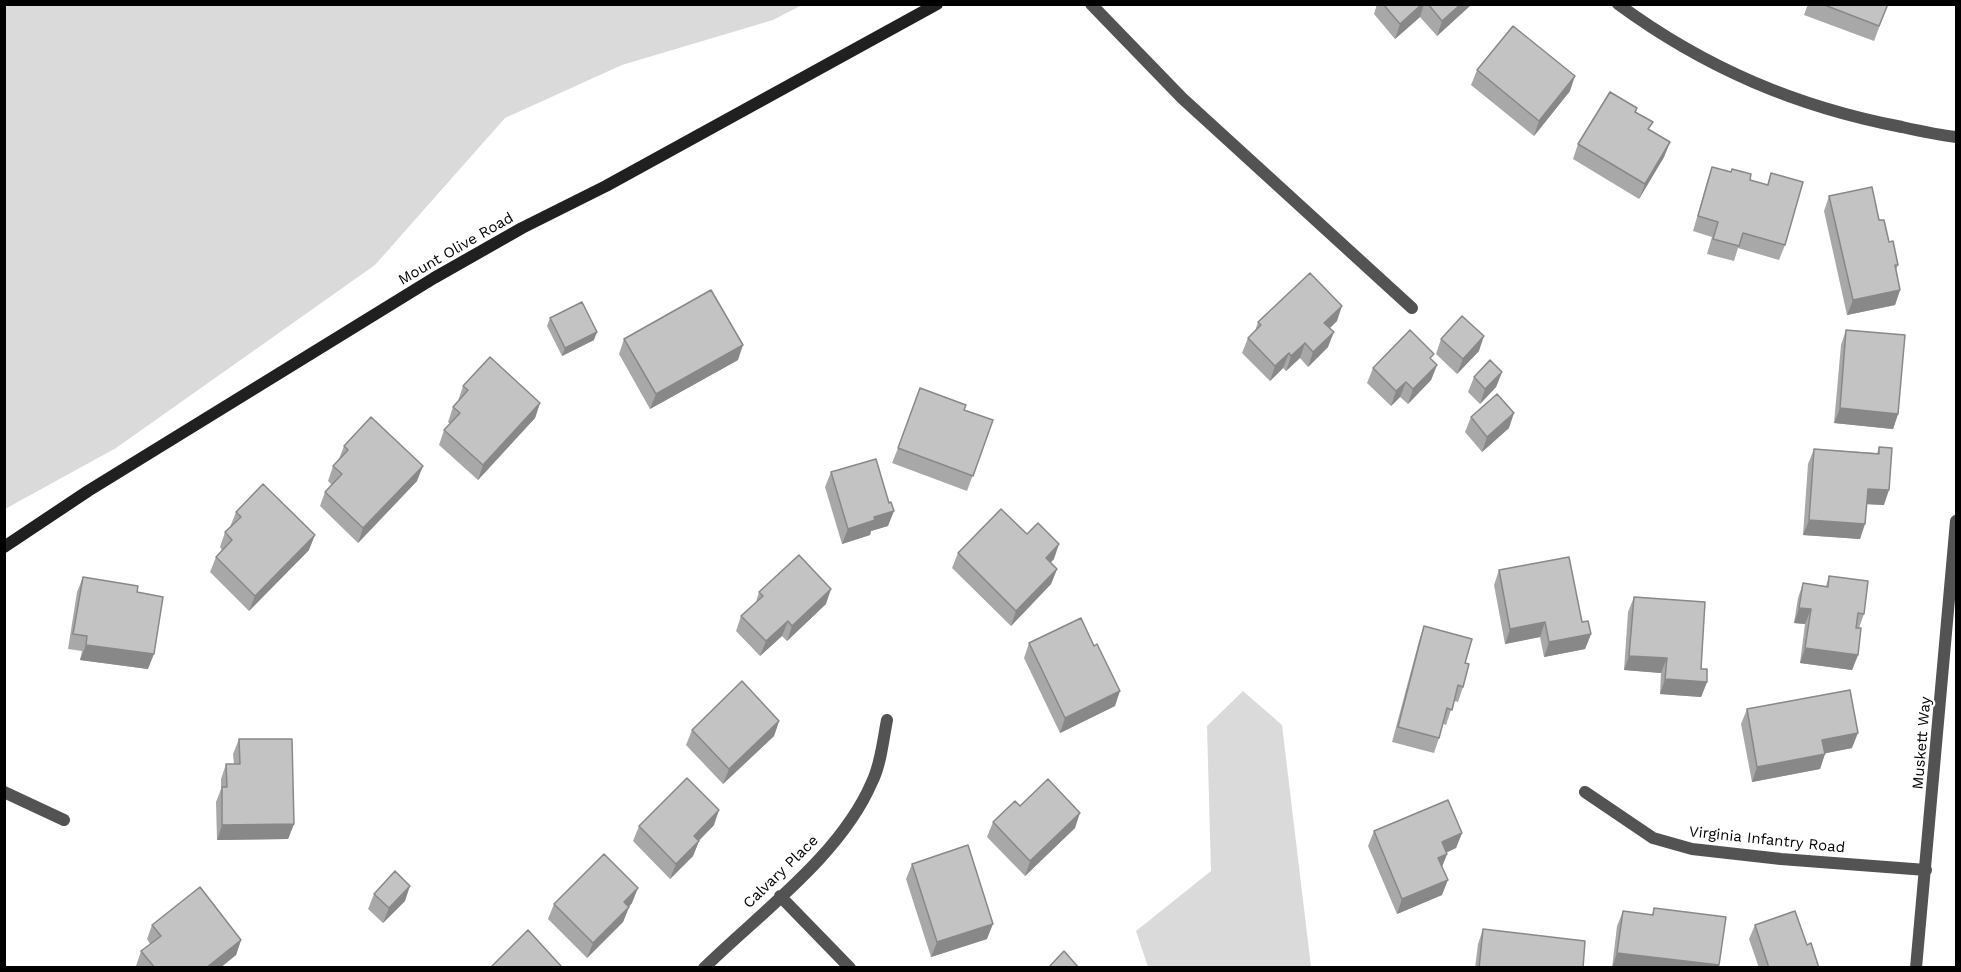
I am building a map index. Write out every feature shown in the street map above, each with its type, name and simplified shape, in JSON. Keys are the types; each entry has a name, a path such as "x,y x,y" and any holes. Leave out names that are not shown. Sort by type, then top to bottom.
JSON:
{"street":[{"name":"Mount Olive Road","path":"4,547 88,491 434,278 522,228 606,186 938,4"},
{"path":"1091,4 1182,98 1412,308"},
{"path":"1618,4 1676,44 1719,67 1808,104 1861,120 1956,137"},
{"name":"Muskett Way","path":"1916,968 1956,521"},
{"name":"Calvary Place","path":"704,968 820,859 856,812 873,781 887,720"},
{"path":"4,792 64,820"},
{"name":"Virginia Infantry Road","path":"1585,792 1653,838 1692,849 1781,860 1926,870"},
{"path":"780,896 850,968"}],"shaded area":[{"path":"5,4 802,5 773,20 622,65 505,118 375,265 116,448 5,509"},
{"path":"1243,691 1282,725 1311,967 1148,967 1136,931 1211,871 1207,726"}],"building":[{"path":"1383,4 1422,4 1400,24"},
{"path":"1428,4 1461,4 1442,21"},
{"path":"1822,4 1888,4 1879,26"},
{"path":"1513,26 1575,76 1539,121 1477,70"},
{"path":"1610,92 1637,108 1635,112 1653,122 1648,129 1670,142 1645,184 1578,144"},
{"path":"1712,167 1751,174 1750,180 1768,185 1771,173 1803,182 1785,245 1743,233 1739,246 1713,239 1718,222 1698,216"},
{"path":"1872,187 1879,220 1884,220 1889,242 1893,241 1900,290 1853,300 1829,196"},
{"path":"1310,273 1342,306 1324,323 1334,332 1313,352 1305,343 1275,366 1248,338 1261,325 1258,322"},
{"path":"711,290 743,345 656,394 624,339"},
{"path":"582,302 597,332 565,348 550,318"},
{"path":"1462,316 1484,336 1463,359 1441,339"},
{"path":"1410,330 1434,354 1430,358 1437,365 1413,389 1406,382 1396,391 1373,368"},
{"path":"1846,330 1905,335 1898,414 1840,408"},
{"path":"490,357 540,403 483,465 444,430 460,413 453,407 468,390 463,386"},
{"path":"1490,360 1502,372 1485,389 1474,377"},
{"path":"920,388 966,405 964,410 993,420 973,476 898,448"},
{"path":"1497,394 1514,413 1487,437 1471,417"},
{"path":"371,417 423,466 363,528 325,492 342,474 333,466 348,450 344,446"},
{"path":"1879,447 1892,448 1889,490 1868,489 1865,524 1809,520 1814,449 1879,454"},
{"path":"876,459 889,503 891,502 894,511 848,529 831,472"},
{"path":"263,484 315,535 255,596 216,557 232,540 225,532 241,517 236,512"},
{"path":"1001,509 1027,534 1038,523 1059,544 1046,558 1057,569 1016,611 958,553"},
{"path":"799,555 831,589 792,626 788,621 766,641 741,616 763,596 759,592"},
{"path":"1569,557 1582,622 1588,621 1591,634 1549,642 1545,622 1510,629 1499,570"},
{"path":"1829,576 1868,581 1864,614 1858,613 1856,628 1861,628 1858,655 1805,648 1811,609 1799,608 1803,583 1828,587"},
{"path":"83,577 138,586 137,592 163,597 154,654 86,645 87,636 73,634"},
{"path":"1634,597 1705,602 1701,669 1707,669 1707,682 1665,679 1667,658 1629,656"},
{"path":"1081,618 1094,646 1097,644 1120,691 1065,718 1029,643"},
{"path":"1424,626 1472,639 1465,663 1469,664 1463,687 1458,685 1452,710 1447,708 1439,738 1398,727"},
{"path":"742,681 779,721 729,769 692,730"},
{"path":"1850,690 1858,733 1822,740 1825,754 1757,767 1747,709"},
{"path":"239,739 292,739 294,824 222,825 222,787 227,787 226,764 240,764"},
{"path":"687,778 719,810 694,836 699,841 676,864 639,826"},
{"path":"1048,779 1080,813 1030,861 993,822 1015,801 1020,806"},
{"path":"1448,800 1462,833 1442,842 1447,854 1438,858 1448,880 1402,899 1374,831"},
{"path":"968,845 993,924 937,942 912,864"},
{"path":"604,854 638,888 624,902 629,907 593,943 554,904"},
{"path":"395,871 410,886 389,908 374,894"},
{"path":"200,887 241,940 206,968 155,968 141,951 161,936 152,925"},
{"path":"1654,908 1726,917 1719,965 1617,953 1623,911 1653,915"},
{"path":"1795,911 1807,945 1811,943 1819,968 1769,968 1755,925"},
{"path":"1483,929 1585,941 1583,968 1479,968"},
{"path":"528,930 561,966 559,968 490,968"},
{"path":"1064,951 1079,968 1048,968"}]}
